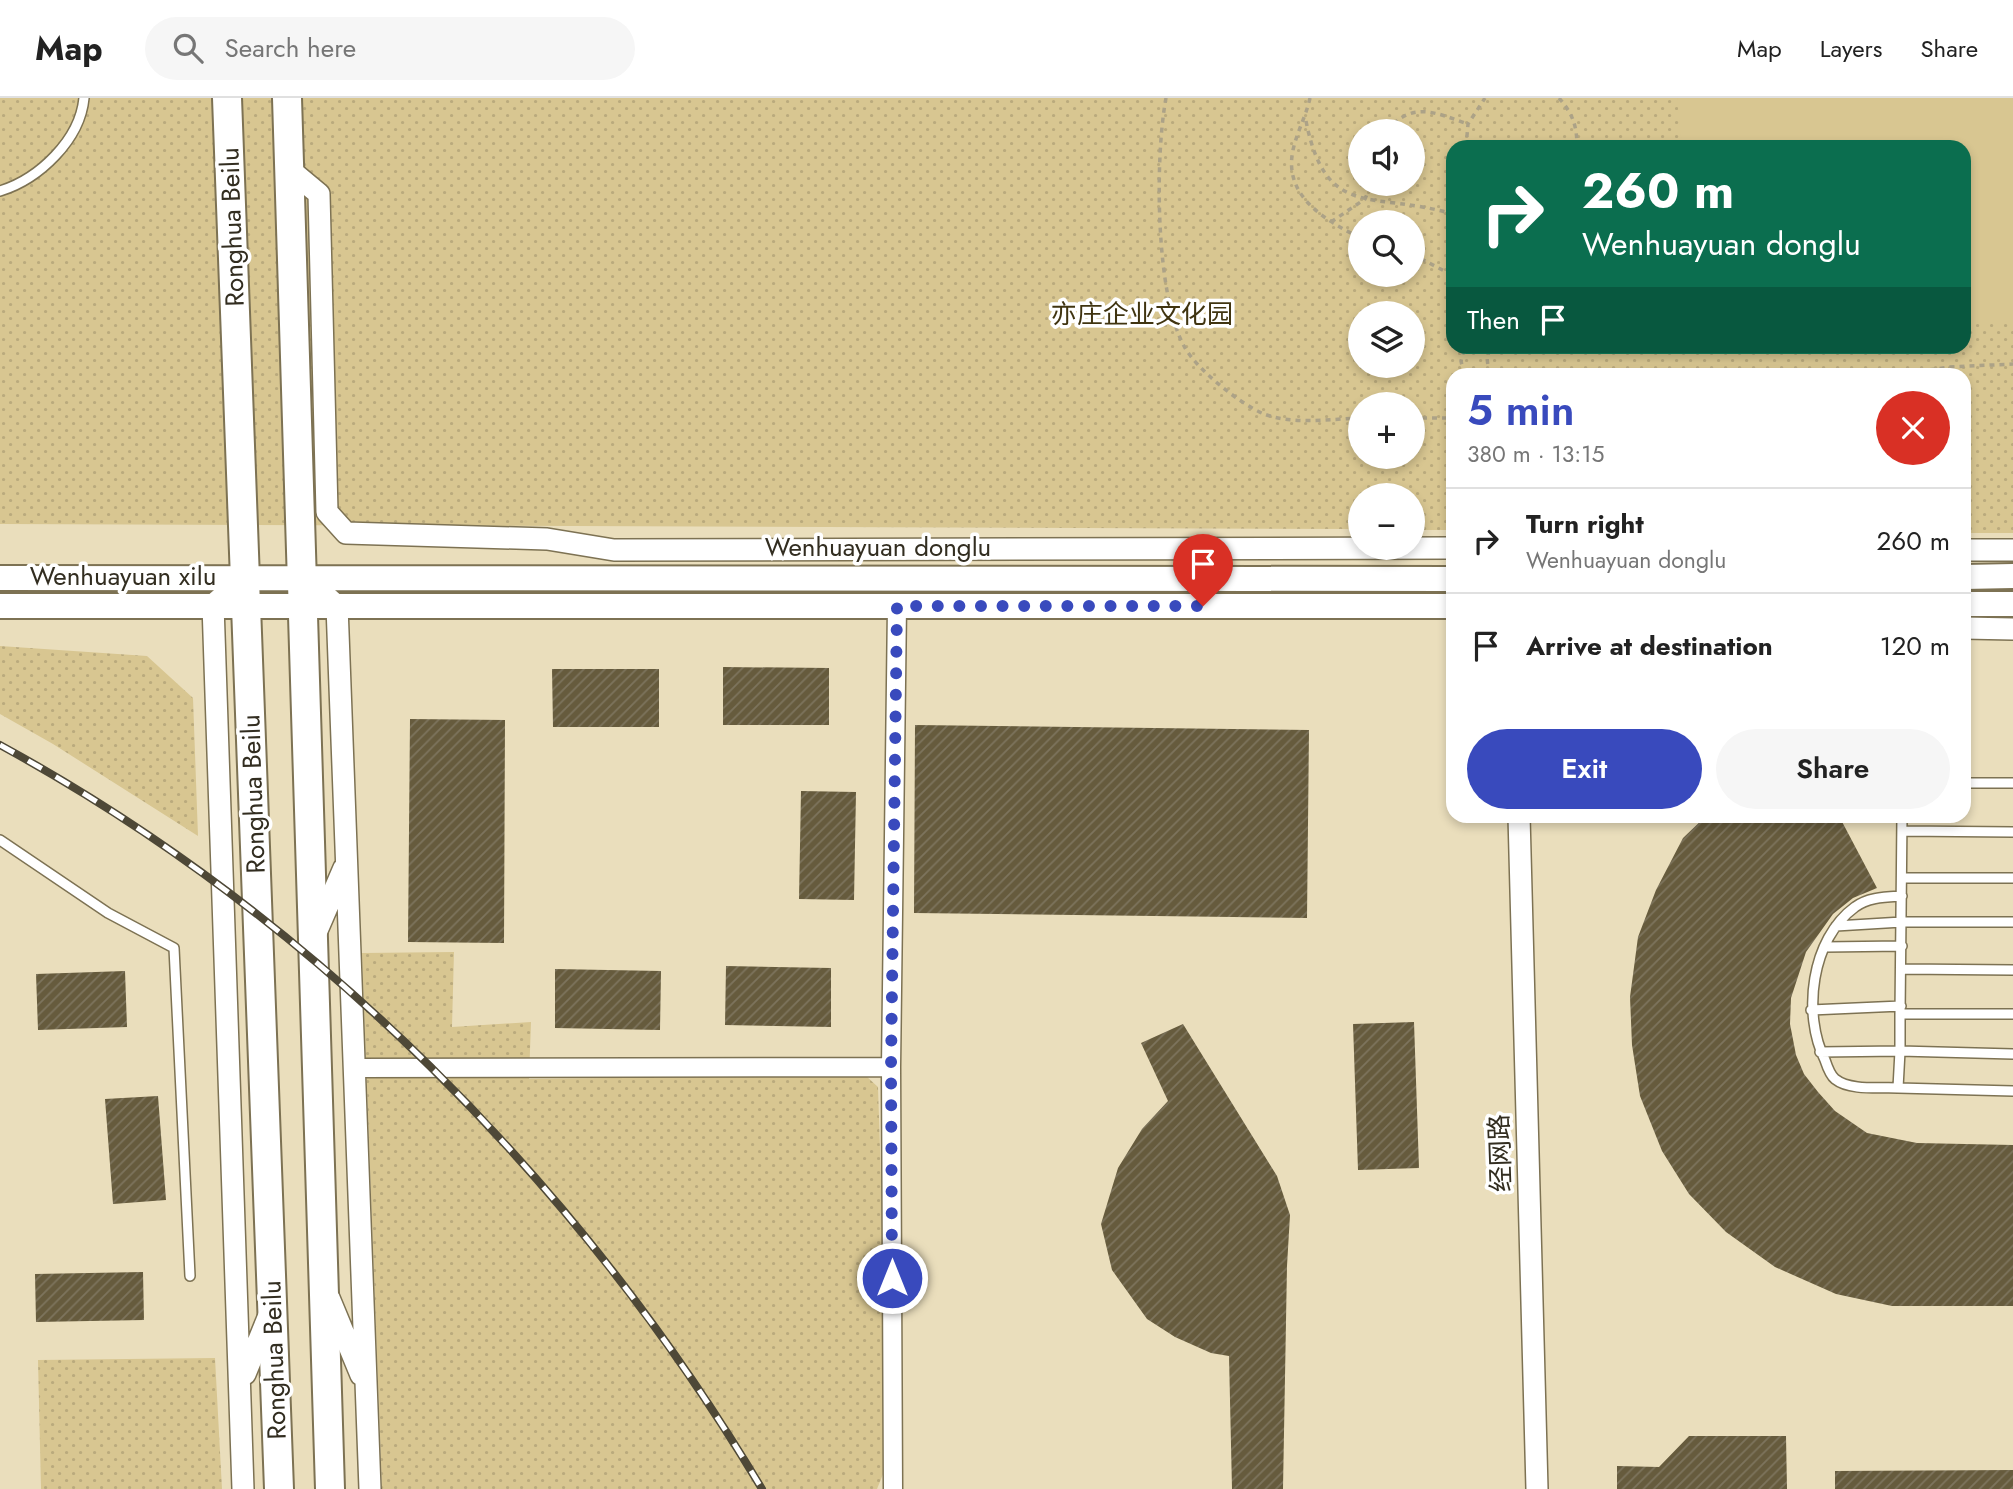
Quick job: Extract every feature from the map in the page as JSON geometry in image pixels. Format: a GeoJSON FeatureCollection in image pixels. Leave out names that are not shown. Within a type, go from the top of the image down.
{"type":"FeatureCollection","features":[{"type":"Feature","properties":{"kind":"main road","name":"Ronghua Beilu"},"geometry":{"type":"LineString","coordinates":[[227,98],[279,1489]]}},
{"type":"Feature","properties":{"kind":"main road","name":"Ronghua Beilu"},"geometry":{"type":"LineString","coordinates":[[287,98],[304,576],[330,1489]]}},
{"type":"Feature","properties":{"kind":"main road","name":"Wenhuayuan xilu"},"geometry":{"type":"LineString","coordinates":[[0,578],[304,576]]}},
{"type":"Feature","properties":{"kind":"main road","name":"Wenhuayuan donglu"},"geometry":{"type":"LineString","coordinates":[[304,576],[1446,579]]}},
{"type":"Feature","properties":{"kind":"main road"},"geometry":{"type":"LineString","coordinates":[[1971,577],[2013,576]]}},
{"type":"Feature","properties":{"kind":"main road"},"geometry":{"type":"LineString","coordinates":[[1971,604],[2013,604]]}},
{"type":"Feature","properties":{"kind":"main road","name":"Wenhuayuan xilu"},"geometry":{"type":"LineString","coordinates":[[0,606],[304,606]]}},
{"type":"Feature","properties":{"kind":"main road"},"geometry":{"type":"LineString","coordinates":[[304,606],[1446,606]]}},
{"type":"Feature","properties":{"kind":"street"},"geometry":{"type":"LineString","coordinates":[[289,170],[319,194],[330,517],[346,533],[547,539],[614,550],[715,577]]}},
{"type":"Feature","properties":{"kind":"street"},"geometry":{"type":"LineString","coordinates":[[614,550],[1446,548]]}},
{"type":"Feature","properties":{"kind":"street"},"geometry":{"type":"LineString","coordinates":[[1971,550],[2013,551]]}},
{"type":"Feature","properties":{"kind":"street"},"geometry":{"type":"LineString","coordinates":[[304,576],[337,606],[370,1489]]}},
{"type":"Feature","properties":{"kind":"street"},"geometry":{"type":"LineString","coordinates":[[243,1489],[242,1382],[213,605],[245,577]]}},
{"type":"Feature","properties":{"kind":"street"},"geometry":{"type":"LineString","coordinates":[[893,1489],[891,1067],[897,606]]}},
{"type":"Feature","properties":{"kind":"street"},"geometry":{"type":"LineString","coordinates":[[1971,628],[2013,629]]}},
{"type":"Feature","properties":{"kind":"street","name":"经网路"},"geometry":{"type":"LineString","coordinates":[[1519,823],[1537,1489]]}},
{"type":"Feature","properties":{"kind":"street"},"geometry":{"type":"LineString","coordinates":[[314,937],[347,861]]}},
{"type":"Feature","properties":{"kind":"street"},"geometry":{"type":"LineString","coordinates":[[354,1068],[891,1067]]}},
{"type":"Feature","properties":{"kind":"street"},"geometry":{"type":"LineString","coordinates":[[325,1289],[366,1386]]}},
{"type":"Feature","properties":{"kind":"street"},"geometry":{"type":"LineString","coordinates":[[242,1382],[272,1307]]}},
{"type":"Feature","properties":{"kind":"lane"},"geometry":{"type":"LineString","coordinates":[[0,191],[18,185],[48,164],[65,142],[83,108],[84,98]]}},
{"type":"Feature","properties":{"kind":"lane"},"geometry":{"type":"LineString","coordinates":[[1971,783],[2013,783]]}},
{"type":"Feature","properties":{"kind":"lane"},"geometry":{"type":"LineString","coordinates":[[1898,1088],[1902,969],[1902,823]]}},
{"type":"Feature","properties":{"kind":"lane"},"geometry":{"type":"LineString","coordinates":[[1902,831],[2013,832]]}},
{"type":"Feature","properties":{"kind":"lane"},"geometry":{"type":"LineString","coordinates":[[0,840],[108,913],[174,948],[190,1276]]}},
{"type":"Feature","properties":{"kind":"lane"},"geometry":{"type":"LineString","coordinates":[[1902,878],[2013,878]]}},
{"type":"Feature","properties":{"kind":"lane"},"geometry":{"type":"LineString","coordinates":[[1902,896],[1878,898],[1857,905],[1836,926],[1825,947],[1811,1010],[1820,1052],[1833,1078],[1847,1085],[2013,1091]]}},
{"type":"Feature","properties":{"kind":"lane"},"geometry":{"type":"LineString","coordinates":[[1836,926],[1902,922],[2013,922]]}},
{"type":"Feature","properties":{"kind":"lane"},"geometry":{"type":"LineString","coordinates":[[1825,947],[1902,946]]}},
{"type":"Feature","properties":{"kind":"lane"},"geometry":{"type":"LineString","coordinates":[[1902,969],[2013,970]]}},
{"type":"Feature","properties":{"kind":"lane"},"geometry":{"type":"LineString","coordinates":[[1811,1010],[2013,1014]]}},
{"type":"Feature","properties":{"kind":"lane"},"geometry":{"type":"LineString","coordinates":[[1820,1052],[2013,1054]]}},
{"type":"Feature","properties":{"kind":"path"},"geometry":{"type":"LineString","coordinates":[[1166,98],[1158,202],[1168,296],[1184,346],[1240,402],[1267,415],[1300,420],[1348,418]]}},
{"type":"Feature","properties":{"kind":"path"},"geometry":{"type":"LineString","coordinates":[[1310,98],[1306,121],[1293,150],[1293,172],[1299,192],[1310,208],[1348,232]]}},
{"type":"Feature","properties":{"kind":"path"},"geometry":{"type":"LineString","coordinates":[[1467,140],[1468,124],[1485,98]]}},
{"type":"Feature","properties":{"kind":"path"},"geometry":{"type":"LineString","coordinates":[[1559,98],[1572,113],[1577,140]]}},
{"type":"Feature","properties":{"kind":"path"},"geometry":{"type":"LineString","coordinates":[[1397,119],[1417,111],[1436,113],[1468,124]]}},
{"type":"Feature","properties":{"kind":"path"},"geometry":{"type":"LineString","coordinates":[[1306,121],[1312,154],[1321,172],[1334,184],[1365,199],[1424,205],[1446,212]]}},
{"type":"Feature","properties":{"kind":"path"},"geometry":{"type":"LineString","coordinates":[[1330,223],[1366,196]]}},
{"type":"Feature","properties":{"kind":"path"},"geometry":{"type":"LineString","coordinates":[[1425,261],[1446,272]]}},
{"type":"Feature","properties":{"kind":"path"},"geometry":{"type":"LineString","coordinates":[[1943,368],[2013,364]]}},
{"type":"Feature","properties":{"kind":"path"},"geometry":{"type":"LineString","coordinates":[[1425,418],[1446,418]]}},
{"type":"Feature","properties":{"kind":"green space","name":"亦庄企业文化园"},"geometry":{"type":"Polygon","coordinates":[[[0,98],[2013,98],[2013,533],[1971,533],[1971,368],[1446,368],[1446,530],[1425,530],[1425,483],[1348,483],[1348,529],[0,524],[0,98]]]}},
{"type":"Feature","properties":{"kind":"green space"},"geometry":{"type":"Polygon","coordinates":[[[1677,98],[2013,98],[2013,320],[1971,320],[1971,140],[1681,140],[1677,98]]]}},
{"type":"Feature","properties":{"kind":"green space"},"geometry":{"type":"Polygon","coordinates":[[[0,646],[147,656],[193,698],[198,836],[53,744],[0,714],[0,646]]]}},
{"type":"Feature","properties":{"kind":"green space"},"geometry":{"type":"Polygon","coordinates":[[[454,952],[452,1027],[531,1022],[529,1079],[865,1075],[878,1087],[890,1457],[877,1489],[382,1489],[362,953],[454,952]]]}},
{"type":"Feature","properties":{"kind":"green space"},"geometry":{"type":"Polygon","coordinates":[[[215,1358],[222,1489],[41,1489],[38,1360],[215,1358]]]}},
{"type":"Feature","properties":{"kind":"building"},"geometry":{"type":"Polygon","coordinates":[[[723,667],[829,668],[829,725],[723,725],[723,667]]]}},
{"type":"Feature","properties":{"kind":"building"},"geometry":{"type":"Polygon","coordinates":[[[552,669],[659,669],[659,727],[553,727],[552,669]]]}},
{"type":"Feature","properties":{"kind":"building"},"geometry":{"type":"Polygon","coordinates":[[[410,719],[505,720],[504,943],[408,942],[410,719]]]}},
{"type":"Feature","properties":{"kind":"building"},"geometry":{"type":"Polygon","coordinates":[[[915,725],[1309,730],[1307,918],[914,913],[915,725]]]}},
{"type":"Feature","properties":{"kind":"building"},"geometry":{"type":"Polygon","coordinates":[[[801,791],[856,792],[854,900],[799,899],[801,791]]]}},
{"type":"Feature","properties":{"kind":"building"},"geometry":{"type":"Polygon","coordinates":[[[1699,823],[1843,823],[1877,888],[1853,898],[1833,914],[1806,952],[1791,998],[1790,1024],[1796,1055],[1804,1074],[1835,1111],[1867,1133],[1917,1143],[2013,1145],[2013,1306],[1892,1306],[1836,1294],[1775,1267],[1726,1232],[1689,1194],[1662,1151],[1640,1096],[1632,1045],[1630,997],[1638,937],[1656,890],[1683,838],[1699,823]]]}},
{"type":"Feature","properties":{"kind":"building"},"geometry":{"type":"Polygon","coordinates":[[[726,966],[831,968],[831,1027],[725,1025],[726,966]]]}},
{"type":"Feature","properties":{"kind":"building"},"geometry":{"type":"Polygon","coordinates":[[[555,969],[661,971],[660,1030],[555,1028],[555,969]]]}},
{"type":"Feature","properties":{"kind":"building"},"geometry":{"type":"Polygon","coordinates":[[[125,971],[127,1027],[38,1030],[36,974],[125,971]]]}},
{"type":"Feature","properties":{"kind":"building"},"geometry":{"type":"Polygon","coordinates":[[[1414,1022],[1419,1168],[1358,1170],[1353,1024],[1414,1022]]]}},
{"type":"Feature","properties":{"kind":"building"},"geometry":{"type":"Polygon","coordinates":[[[1183,1024],[1277,1176],[1290,1215],[1283,1489],[1232,1489],[1229,1356],[1211,1353],[1175,1337],[1147,1319],[1112,1270],[1101,1224],[1118,1168],[1142,1129],[1168,1101],[1141,1043],[1183,1024]]]}},
{"type":"Feature","properties":{"kind":"building"},"geometry":{"type":"Polygon","coordinates":[[[158,1096],[166,1200],[113,1204],[105,1099],[158,1096]]]}},
{"type":"Feature","properties":{"kind":"building"},"geometry":{"type":"Polygon","coordinates":[[[143,1272],[144,1320],[36,1322],[35,1274],[143,1272]]]}},
{"type":"Feature","properties":{"kind":"building"},"geometry":{"type":"Polygon","coordinates":[[[1689,1436],[1786,1436],[1787,1489],[1617,1489],[1617,1466],[1659,1467],[1689,1436]]]}},
{"type":"Feature","properties":{"kind":"building"},"geometry":{"type":"Polygon","coordinates":[[[2013,1470],[2013,1489],[1835,1489],[1835,1471],[2013,1470]]]}},
{"type":"Feature","properties":{"kind":"railway"},"geometry":{"type":"LineString","coordinates":[[0,745],[115,814],[226,890],[331,975],[430,1066],[523,1164],[610,1268],[690,1376],[762,1489]]}},
{"type":"Feature","properties":{"kind":"route"},"geometry":{"type":"LineString","coordinates":[[892,1278],[891,1067],[897,606],[1203,606]]}}]}
